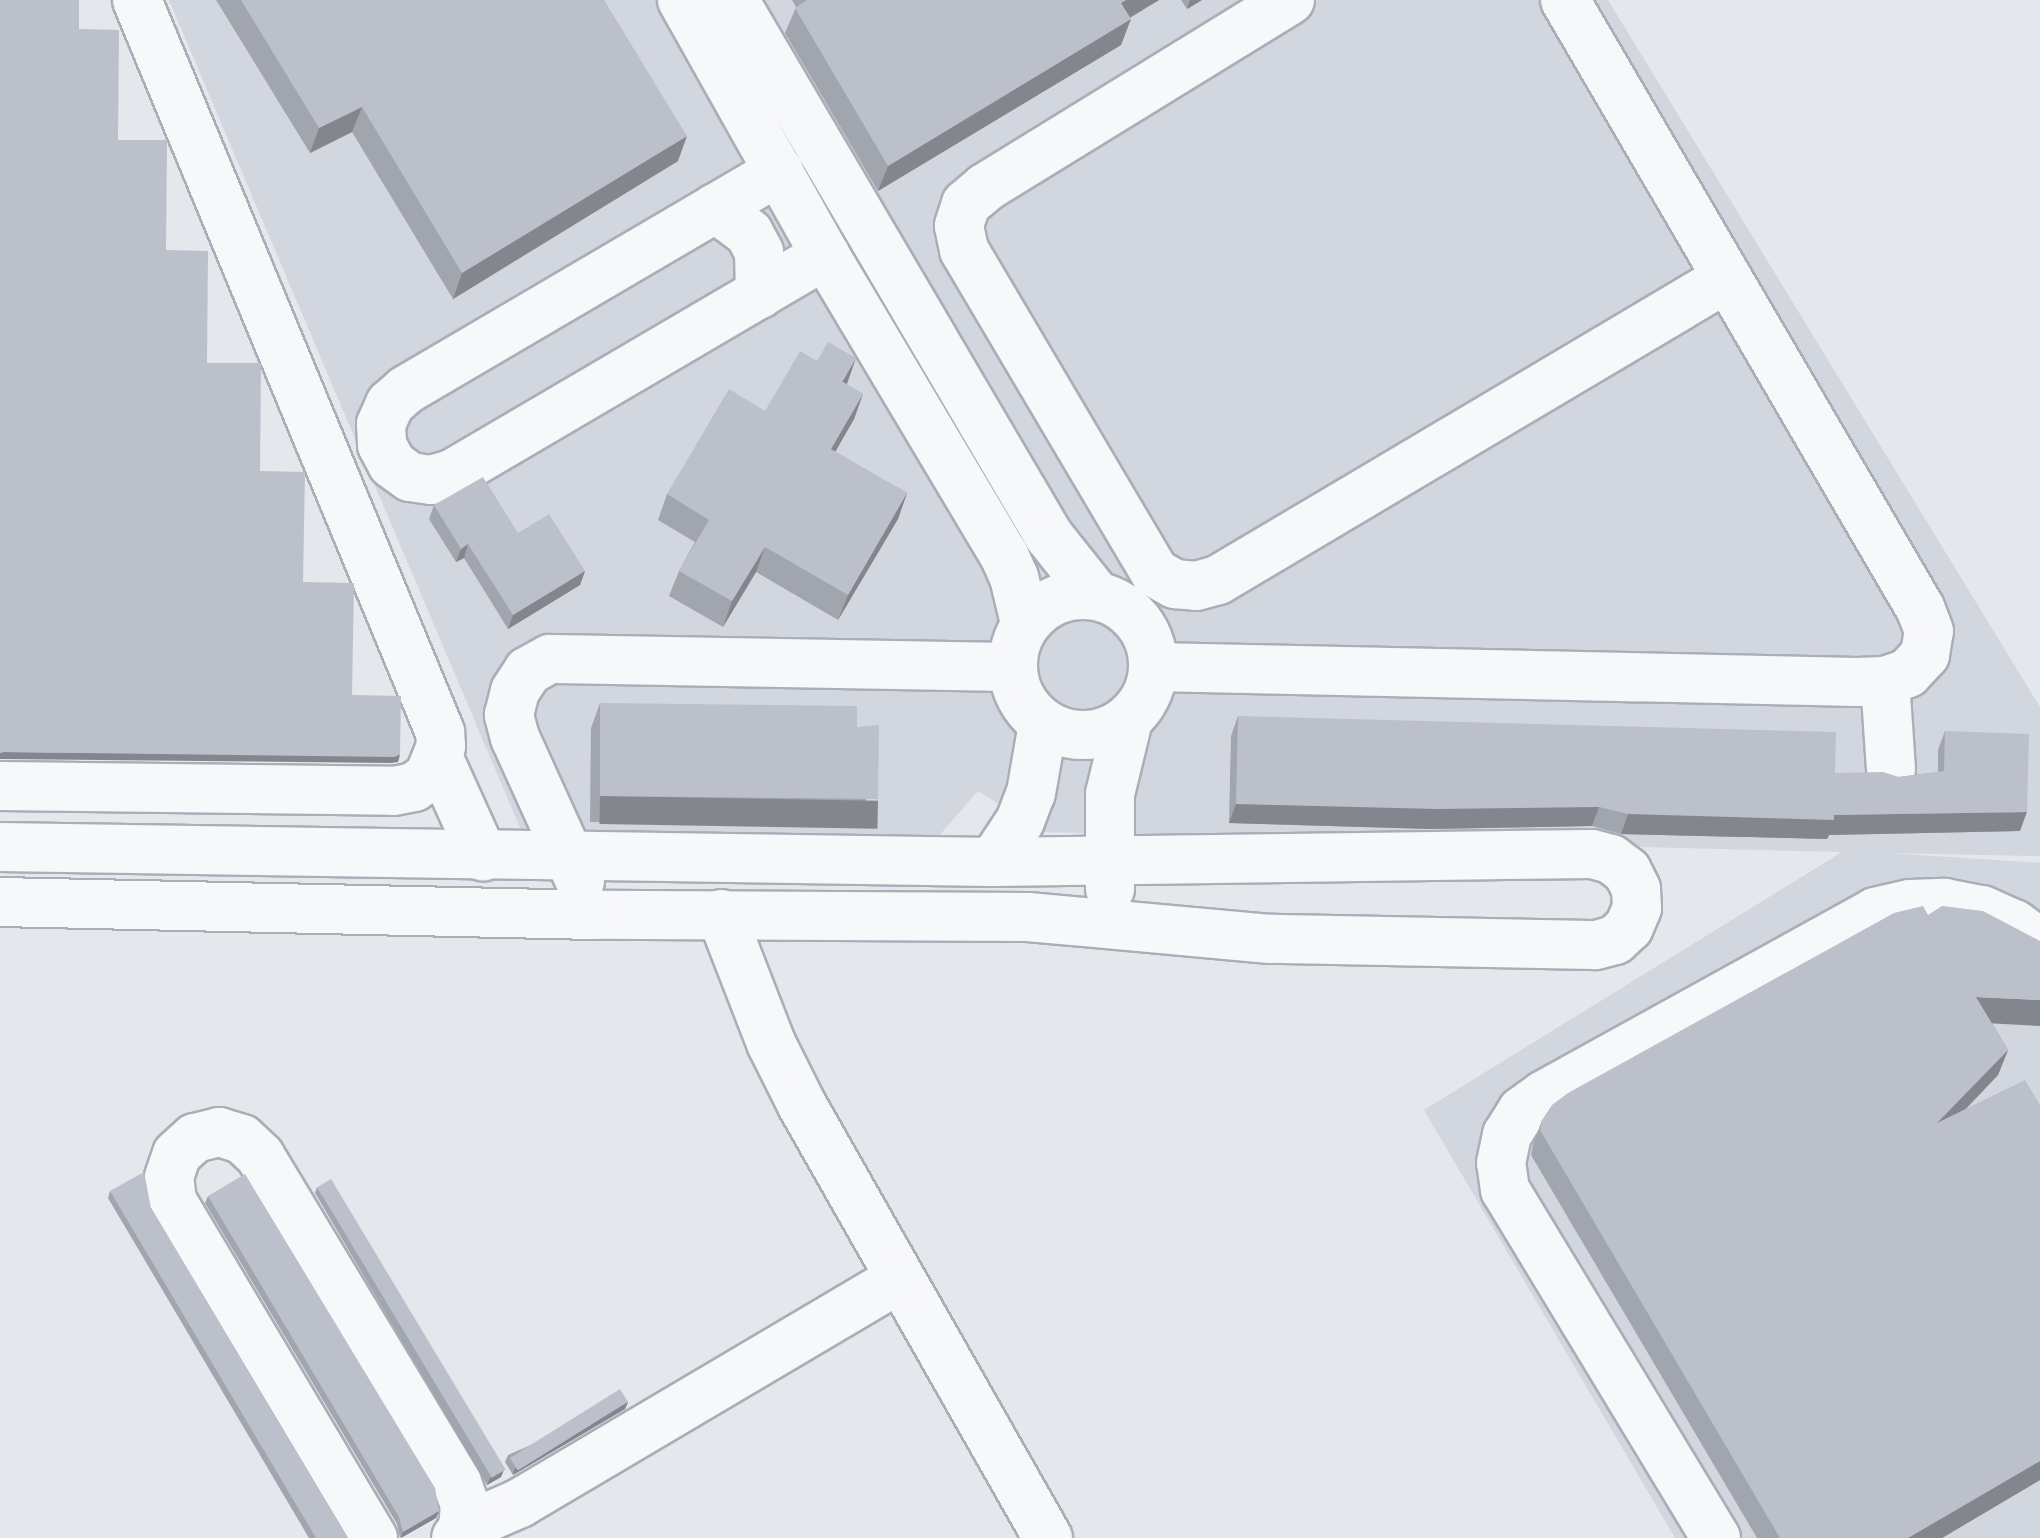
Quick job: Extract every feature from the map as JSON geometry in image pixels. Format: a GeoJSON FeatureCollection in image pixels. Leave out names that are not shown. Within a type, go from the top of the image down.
{"type":"FeatureCollection","features":[{"type":"Feature","properties":{"kind":"lane"},"geometry":{"type":"LineString","coordinates":[[137,0],[440,732],[439,759],[483,856]]}},
{"type":"Feature","properties":{"kind":"lane"},"geometry":{"type":"LineString","coordinates":[[595,915],[515,738],[510,714],[514,691],[528,671],[550,659],[1018,645],[1056,599],[1096,595],[1120,604],[1138,620],[1150,642],[1154,667],[1147,696],[1128,720],[1108,732],[1086,736],[1043,724],[1021,698],[1018,645],[1014,577],[1004,555],[825,255],[682,0]]}},
{"type":"Feature","properties":{"kind":"lane"},"geometry":{"type":"LineString","coordinates":[[734,0],[1063,557],[1096,595]]}},
{"type":"Feature","properties":{"kind":"lane"},"geometry":{"type":"LineString","coordinates":[[1290,0],[984,188],[966,204],[959,226],[964,250],[1141,556],[1155,573],[1174,584],[1196,586],[1218,580],[1727,278]]}},
{"type":"Feature","properties":{"kind":"lane"},"geometry":{"type":"LineString","coordinates":[[1154,667],[1885,681],[1908,673],[1925,655],[1929,630],[1565,0]]}},
{"type":"Feature","properties":{"kind":"lane"},"geometry":{"type":"LineString","coordinates":[[779,171],[406,390],[390,404],[381,424],[382,445],[392,464],[410,476],[431,480],[452,474],[825,255]]}},
{"type":"Feature","properties":{"kind":"lane"},"geometry":{"type":"LineString","coordinates":[[715,208],[749,233],[759,252],[760,294]]}},
{"type":"Feature","properties":{"kind":"lane"},"geometry":{"type":"LineString","coordinates":[[996,446],[1056,409]]}},
{"type":"Feature","properties":{"kind":"lane"},"geometry":{"type":"LineString","coordinates":[[1885,681],[1891,769]]}},
{"type":"Feature","properties":{"kind":"lane"},"geometry":{"type":"LineString","coordinates":[[1111,924],[1110,794],[1128,720]]}},
{"type":"Feature","properties":{"kind":"lane"},"geometry":{"type":"LineString","coordinates":[[993,862],[1028,802],[1043,724]]}},
{"type":"Feature","properties":{"kind":"lane"},"geometry":{"type":"LineString","coordinates":[[0,786],[394,791],[414,787],[429,776],[439,759]]}},
{"type":"Feature","properties":{"kind":"lane"},"geometry":{"type":"LineString","coordinates":[[0,847],[993,862],[1592,854],[1612,859],[1627,871],[1636,889],[1636,908],[1629,927],[1615,940],[1596,946],[1270,939],[1012,916],[595,915],[0,902]]}},
{"type":"Feature","properties":{"kind":"lane"},"geometry":{"type":"LineString","coordinates":[[1716,1538],[1505,1190],[1501,1163],[1507,1135],[1522,1112],[1544,1095],[1875,912],[1910,904],[1946,903],[1982,910],[2040,942]]}},
{"type":"Feature","properties":{"kind":"lane"},"geometry":{"type":"LineString","coordinates":[[721,914],[771,1043],[899,1279],[1014,1517],[1048,1538]]}},
{"type":"Feature","properties":{"kind":"lane"},"geometry":{"type":"LineString","coordinates":[[373,1538],[172,1201],[168,1177],[177,1154],[195,1138],[218,1132],[242,1139],[260,1156],[457,1483],[465,1505],[460,1533]]}},
{"type":"Feature","properties":{"kind":"lane"},"geometry":{"type":"LineString","coordinates":[[460,1533],[520,1503],[899,1279]]}},
{"type":"Feature","properties":{"kind":"shaded area"},"geometry":{"type":"Polygon","coordinates":[[[169,0],[1608,0],[2040,707],[2040,856],[1888,853],[2040,863],[2040,1538],[1675,1538],[1424,1110],[1842,852],[1043,832],[978,791],[938,837],[521,830],[169,0]]]}},
{"type":"Feature","properties":{"kind":"building"},"geometry":{"type":"Polygon","coordinates":[[[0,0],[79,0],[79,29],[119,30],[118,140],[167,140],[166,250],[208,251],[207,363],[261,363],[260,471],[305,472],[303,582],[354,583],[352,695],[401,696],[400,755],[0,753],[0,0]]]}},
{"type":"Feature","properties":{"kind":"building"},"geometry":{"type":"Polygon","coordinates":[[[241,0],[604,0],[687,136],[462,273],[362,107],[319,128],[241,0]]]}},
{"type":"Feature","properties":{"kind":"building"},"geometry":{"type":"Polygon","coordinates":[[[807,0],[1126,0],[1121,3],[1131,19],[888,166],[795,8],[807,0]]]}},
{"type":"Feature","properties":{"kind":"building"},"geometry":{"type":"Polygon","coordinates":[[[828,342],[856,358],[842,382],[863,394],[831,449],[907,493],[848,595],[765,547],[732,601],[679,571],[709,520],[667,494],[729,389],[765,411],[800,351],[817,361],[828,342]]]}},
{"type":"Feature","properties":{"kind":"building"},"geometry":{"type":"Polygon","coordinates":[[[483,477],[518,533],[549,514],[585,571],[513,615],[468,544],[461,549],[434,505],[483,477]]]}},
{"type":"Feature","properties":{"kind":"building"},"geometry":{"type":"Polygon","coordinates":[[[600,703],[857,706],[857,727],[879,725],[878,799],[600,796],[600,703]]]}},
{"type":"Feature","properties":{"kind":"building"},"geometry":{"type":"Polygon","coordinates":[[[1238,716],[1836,732],[1835,773],[1883,772],[1899,777],[1944,771],[1945,731],[2029,734],[2027,812],[1834,815],[1834,820],[1628,814],[1599,807],[1437,809],[1236,804],[1238,716]]]}},
{"type":"Feature","properties":{"kind":"building"},"geometry":{"type":"Polygon","coordinates":[[[1923,906],[1928,915],[1942,906],[1983,911],[2040,941],[2040,1000],[1976,997],[2008,1050],[1937,1123],[2025,1080],[2040,1105],[2040,1461],[1908,1538],[1780,1538],[1540,1130],[1542,1120],[1552,1105],[1568,1093],[1894,913],[1923,906]]]}},
{"type":"Feature","properties":{"kind":"building"},"geometry":{"type":"Polygon","coordinates":[[[144,1172],[151,1208],[348,1538],[316,1538],[110,1191],[144,1172]]]}},
{"type":"Feature","properties":{"kind":"building"},"geometry":{"type":"Polygon","coordinates":[[[245,1174],[435,1488],[439,1511],[403,1532],[399,1517],[208,1196],[245,1174]]]}},
{"type":"Feature","properties":{"kind":"building"},"geometry":{"type":"Polygon","coordinates":[[[331,1179],[506,1470],[492,1478],[317,1187],[331,1179]]]}},
{"type":"Feature","properties":{"kind":"building"},"geometry":{"type":"Polygon","coordinates":[[[620,1389],[628,1402],[518,1471],[510,1458],[620,1389]]]}}]}
